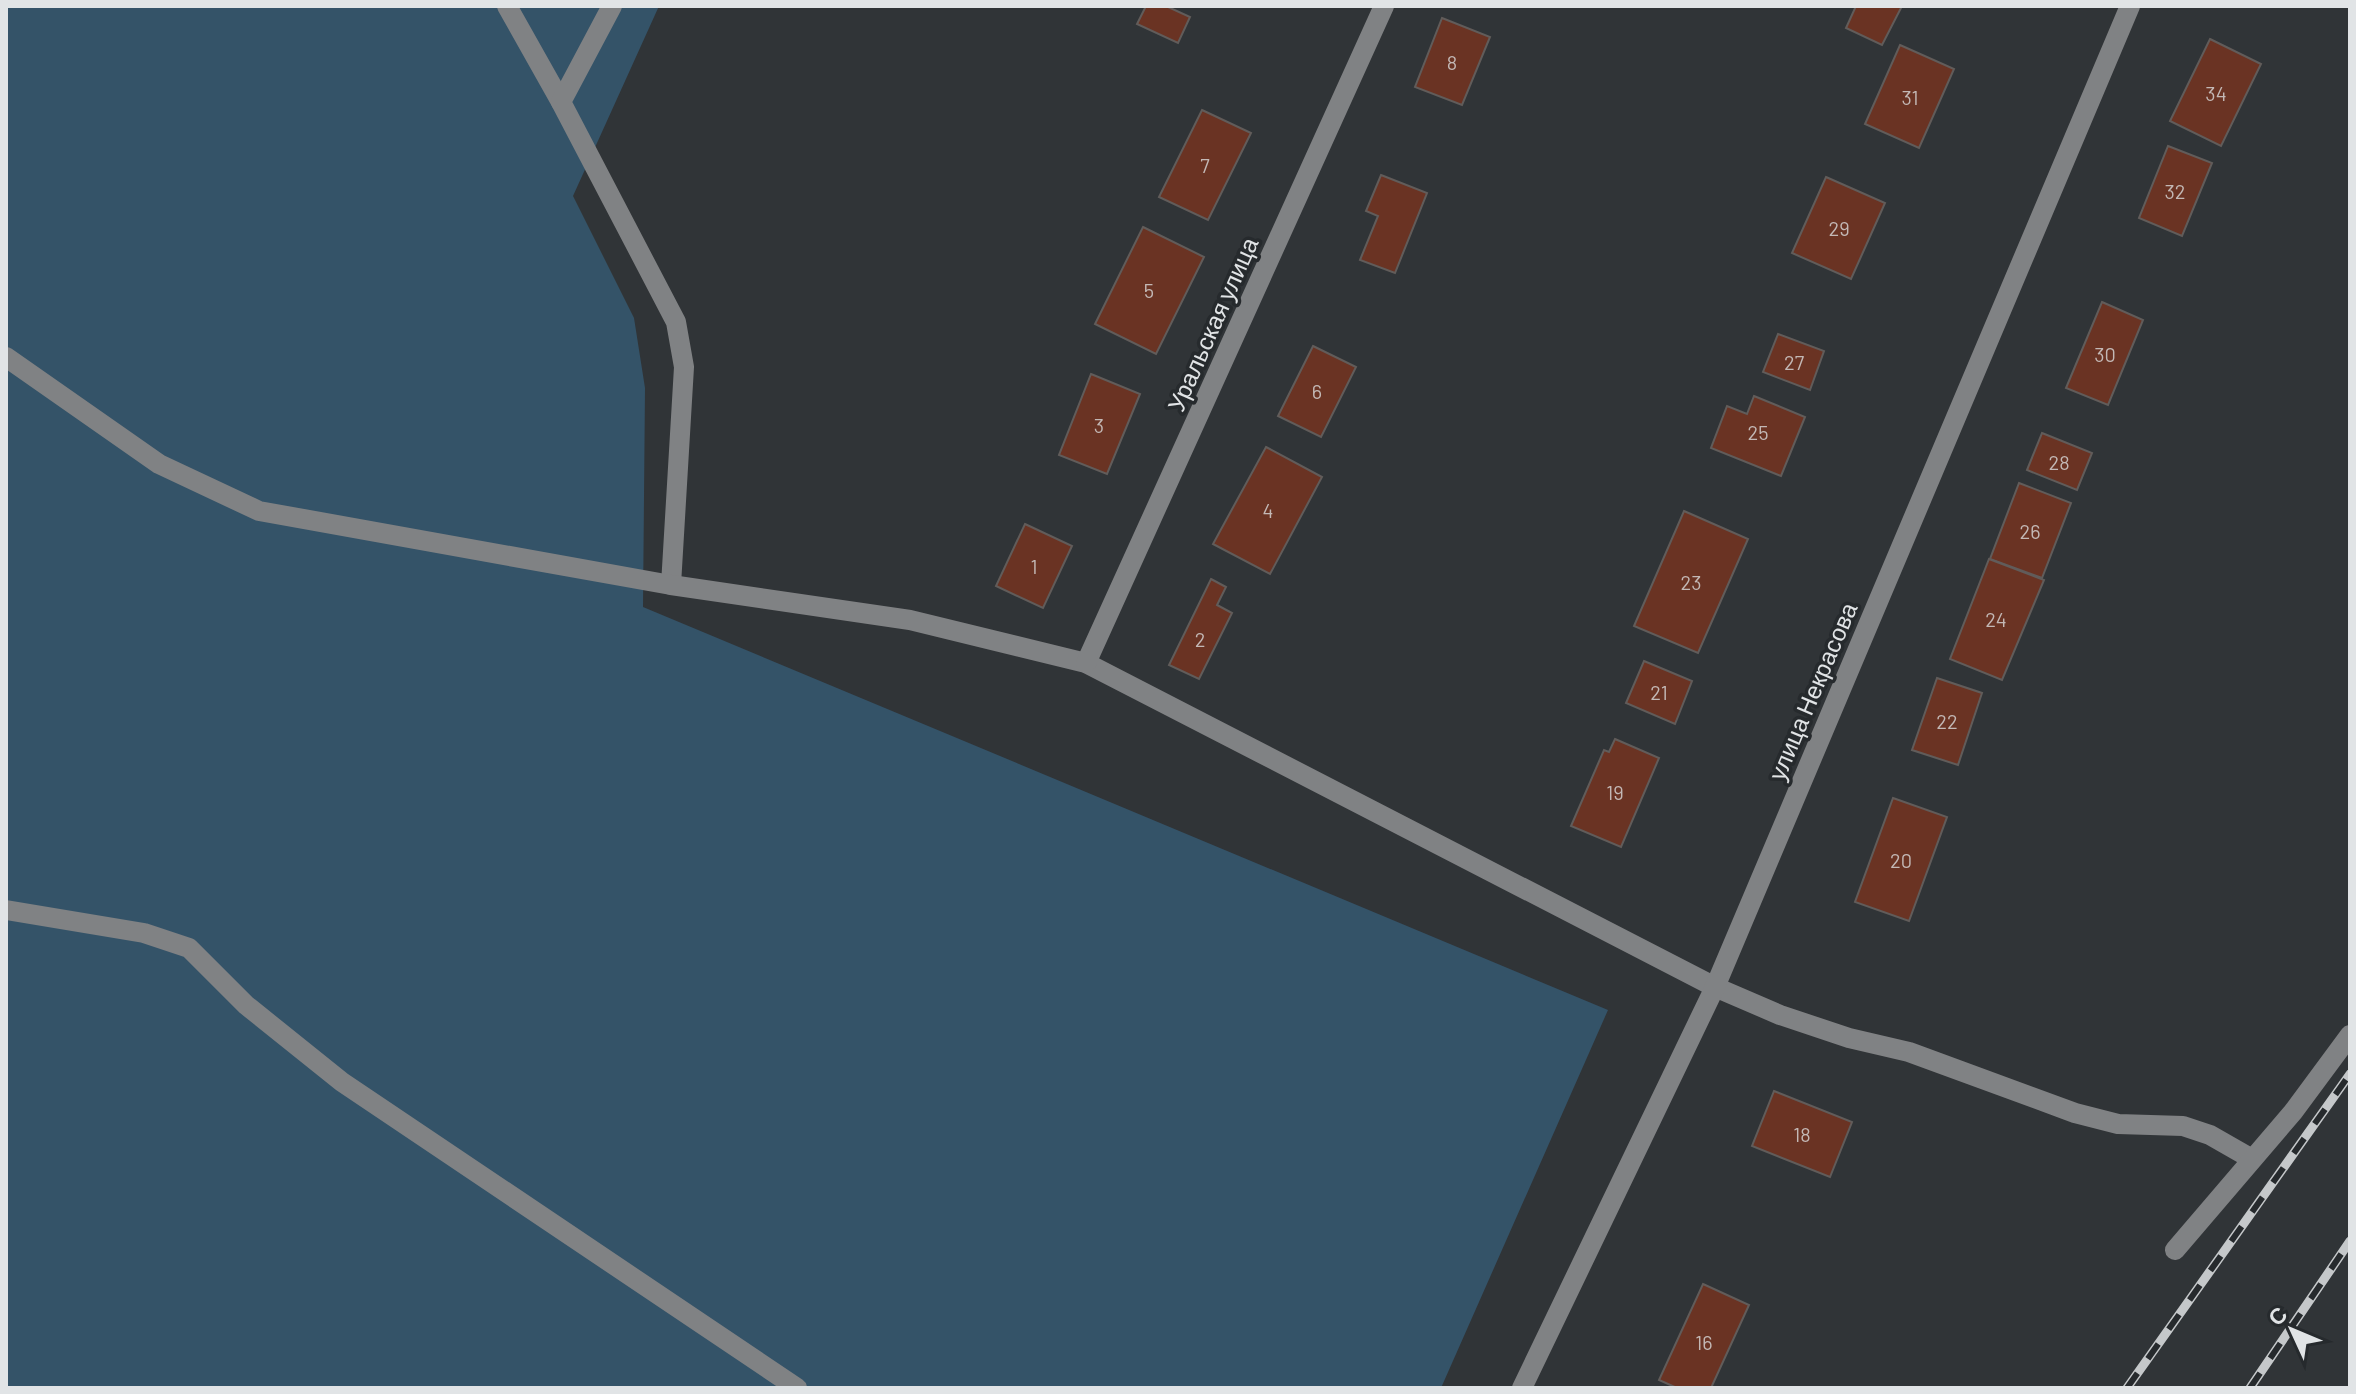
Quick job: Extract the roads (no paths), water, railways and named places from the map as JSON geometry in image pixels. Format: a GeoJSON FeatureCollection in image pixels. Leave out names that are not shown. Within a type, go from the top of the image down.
{"type":"FeatureCollection","features":[{"type":"Feature","properties":{"kind":"street"},"geometry":{"type":"LineString","coordinates":[[507,6],[676,322],[684,367],[671,585]]}},
{"type":"Feature","properties":{"kind":"street"},"geometry":{"type":"LineString","coordinates":[[561,102],[612,6]]}},
{"type":"Feature","properties":{"kind":"street","name":"Уральская улица"},"geometry":{"type":"LineString","coordinates":[[1086,663],[1384,6]]}},
{"type":"Feature","properties":{"kind":"street","name":"улица Некрасова"},"geometry":{"type":"LineString","coordinates":[[1522,1388],[1715,987],[2130,6]]}},
{"type":"Feature","properties":{"kind":"street"},"geometry":{"type":"LineString","coordinates":[[6,357],[159,464],[259,511],[671,585],[910,620],[1086,663],[1715,987],[1780,1015],[1849,1038],[1909,1052],[2075,1113],[2118,1124],[2183,1126],[2210,1135],[2252,1159]]}},
{"type":"Feature","properties":{"kind":"street"},"geometry":{"type":"LineString","coordinates":[[6,910],[144,933],[189,948],[246,1005],[342,1082],[797,1388]]}},
{"type":"Feature","properties":{"kind":"street"},"geometry":{"type":"LineString","coordinates":[[2175,1250],[2319,1079],[2350,1035]]}},
{"type":"Feature","properties":{"kind":"railway"},"geometry":{"type":"LineString","coordinates":[[2127,1388],[2350,1074]]}},
{"type":"Feature","properties":{"kind":"railway"},"geometry":{"type":"LineString","coordinates":[[2250,1388],[2350,1241]]}}]}
